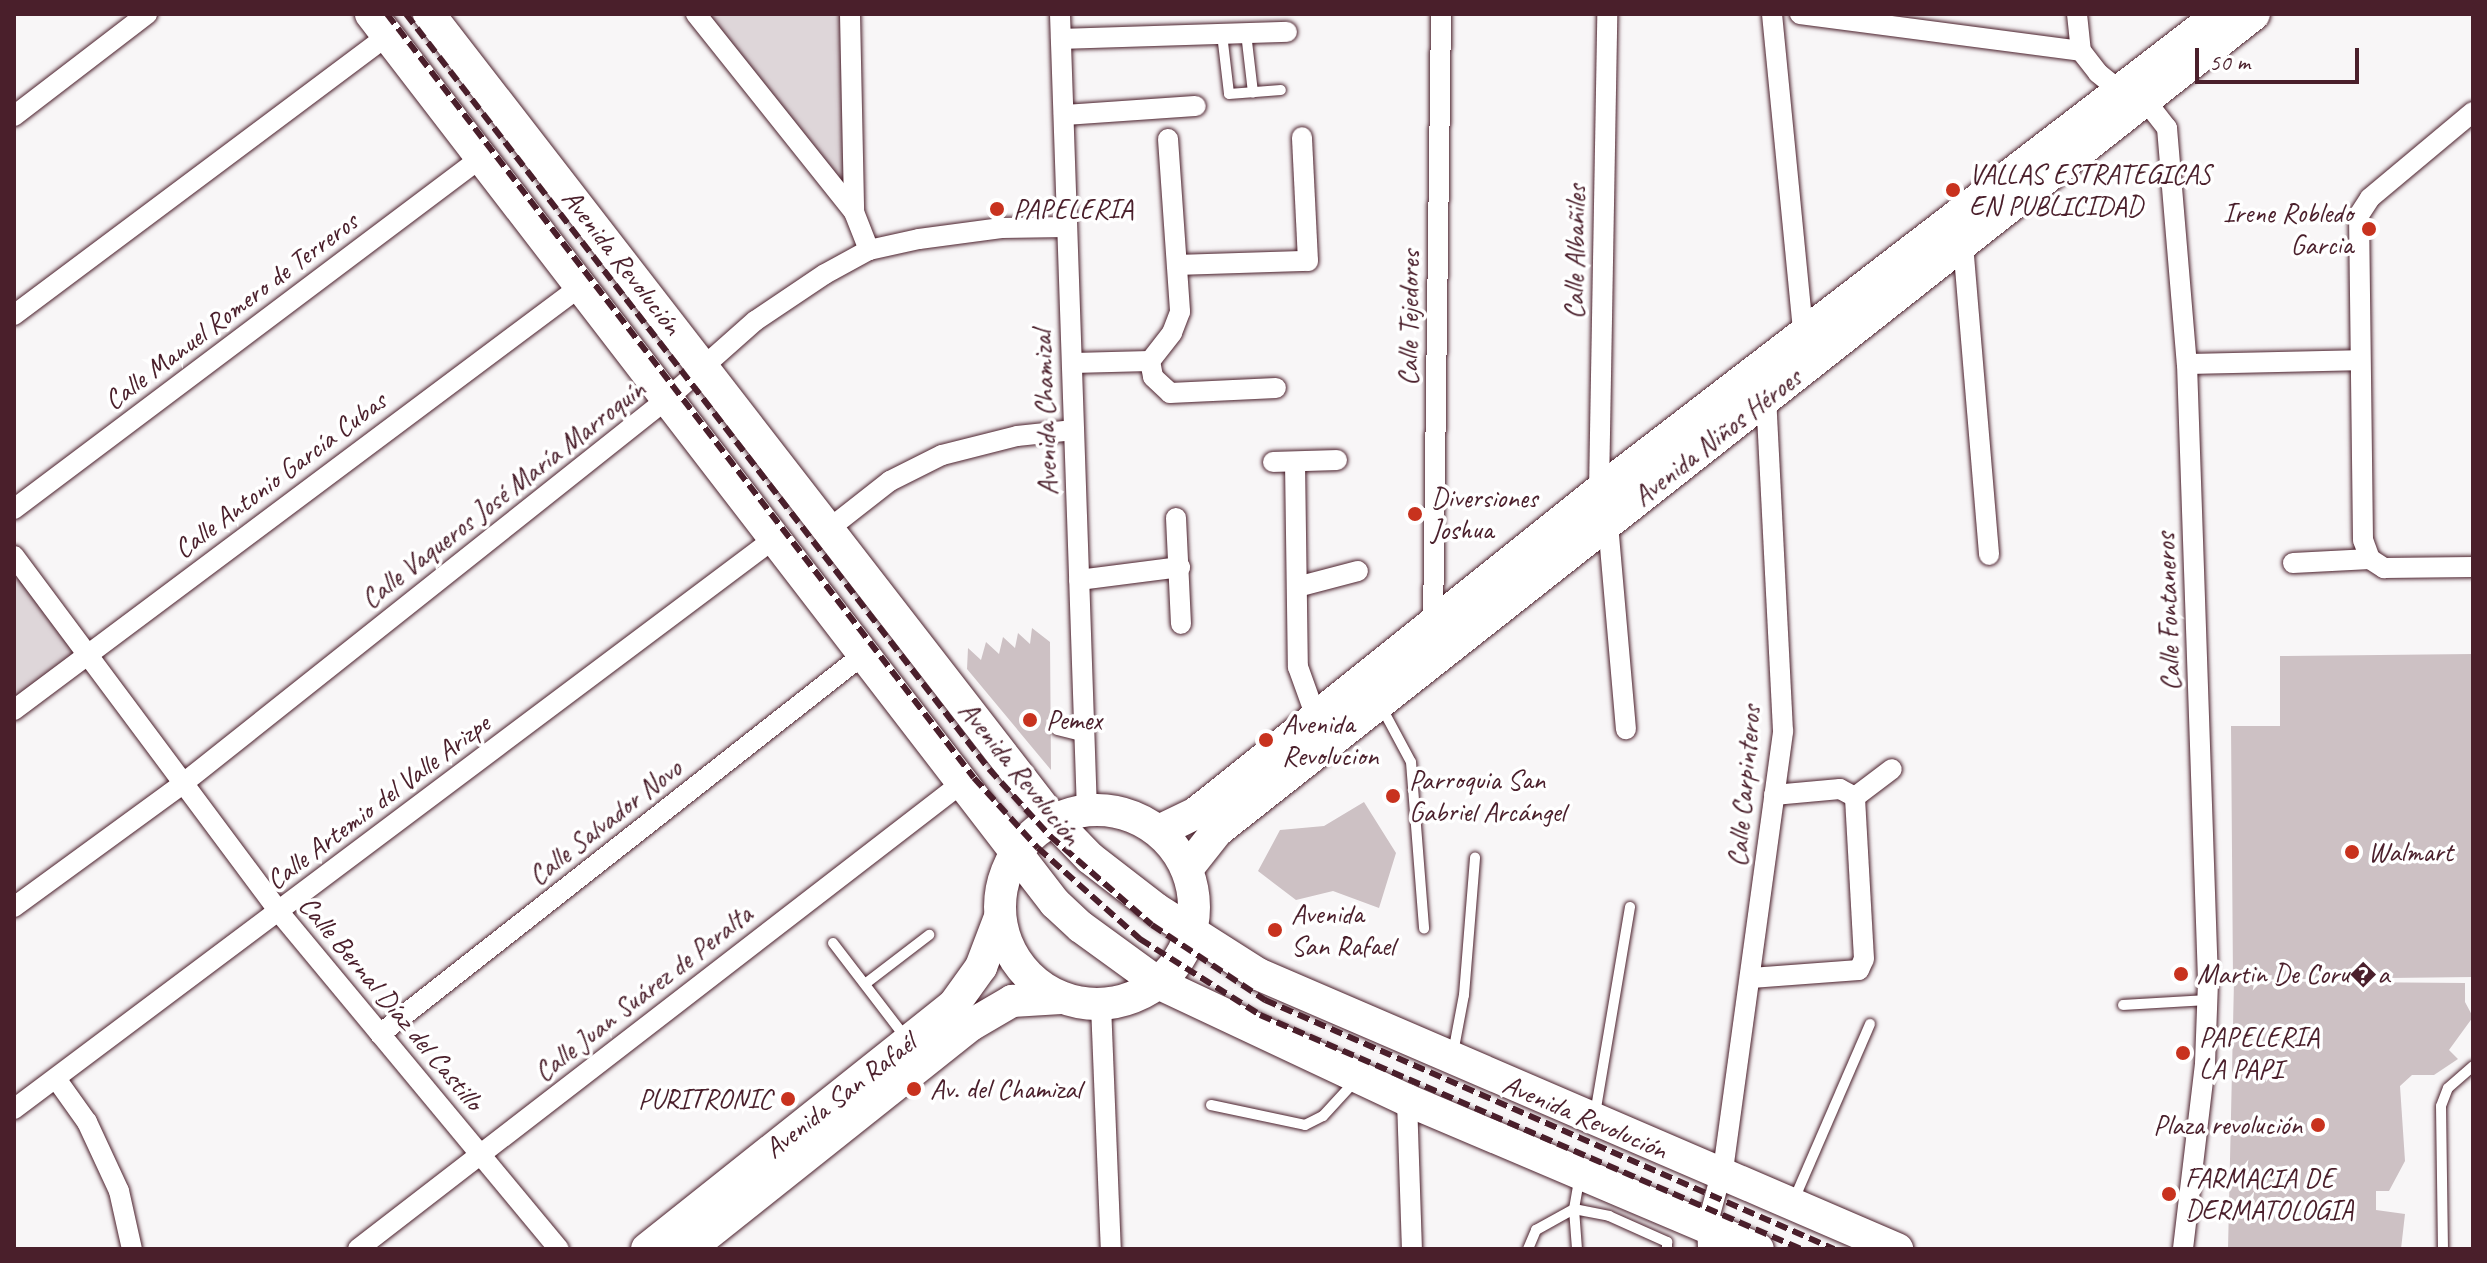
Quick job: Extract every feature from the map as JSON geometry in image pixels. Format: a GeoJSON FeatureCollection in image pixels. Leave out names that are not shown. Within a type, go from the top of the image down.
{"type":"FeatureCollection","features":[{"type":"Feature","properties":{"kind":"main road","name":"Avenida Revolución"},"geometry":{"type":"LineString","coordinates":[[429,14],[995,735],[1053,820],[1114,878],[1258,974],[1593,1121],[1897,1249]]}},
{"type":"Feature","properties":{"kind":"main road","name":"Avenida Niños Héroes"},"geometry":{"type":"LineString","coordinates":[[1187,869],[1217,831],[1963,244],[2220,14]]}},
{"type":"Feature","properties":{"kind":"main road","name":"Avenida Niños Héroes"},"geometry":{"type":"LineString","coordinates":[[1159,831],[1196,813],[1599,491],[1803,334],[2132,95],[2254,14]]}},
{"type":"Feature","properties":{"kind":"main road","name":"Avenida Revolución"},"geometry":{"type":"LineString","coordinates":[[379,25],[1055,903],[1158,983],[1407,1100],[1581,1172],[1707,1238],[1758,1249]]}},
{"type":"Feature","properties":{"kind":"main road"},"geometry":{"type":"LineString","coordinates":[[1087,810],[1128,814],[1159,831],[1187,869],[1195,910],[1185,951],[1158,983],[1132,998],[1101,1005],[1061,998],[1026,975],[1012,955],[1000,917],[1004,877],[1017,851],[1053,820],[1087,810]]}},
{"type":"Feature","properties":{"kind":"main road","name":"Avenida San Rafaél"},"geometry":{"type":"LineString","coordinates":[[647,1249],[909,1041],[969,988],[1000,917]]}},
{"type":"Feature","properties":{"kind":"main road","name":"Avenida San Rafaél"},"geometry":{"type":"LineString","coordinates":[[689,1249],[971,1025],[1012,1001],[1061,998]]}},
{"type":"Feature","properties":{"kind":"street"},"geometry":{"type":"LineString","coordinates":[[14,116],[147,14]]}},
{"type":"Feature","properties":{"kind":"street"},"geometry":{"type":"LineString","coordinates":[[696,14],[854,212],[869,250]]}},
{"type":"Feature","properties":{"kind":"street"},"geometry":{"type":"LineString","coordinates":[[850,14],[854,212]]}},
{"type":"Feature","properties":{"kind":"street","name":"Avenida Chamizal"},"geometry":{"type":"LineString","coordinates":[[1060,14],[1087,810]]}},
{"type":"Feature","properties":{"kind":"street","name":"Calle Tejedores"},"geometry":{"type":"LineString","coordinates":[[1433,624],[1441,14]]}},
{"type":"Feature","properties":{"kind":"street","name":"Calle Albañiles"},"geometry":{"type":"LineString","coordinates":[[1599,491],[1607,14]]}},
{"type":"Feature","properties":{"kind":"street"},"geometry":{"type":"LineString","coordinates":[[1772,14],[1807,366]]}},
{"type":"Feature","properties":{"kind":"street"},"geometry":{"type":"LineString","coordinates":[[1800,14],[2081,51],[2077,14]]}},
{"type":"Feature","properties":{"kind":"street"},"geometry":{"type":"LineString","coordinates":[[14,315],[379,25]]}},
{"type":"Feature","properties":{"kind":"street"},"geometry":{"type":"LineString","coordinates":[[1061,39],[1287,32]]}},
{"type":"Feature","properties":{"kind":"street","name":"Calle Fontaneros"},"geometry":{"type":"LineString","coordinates":[[2081,51],[2167,128],[2187,364],[2207,1000],[2205,1064],[2183,1249]]}},
{"type":"Feature","properties":{"kind":"street"},"geometry":{"type":"LineString","coordinates":[[1064,115],[1196,106]]}},
{"type":"Feature","properties":{"kind":"street"},"geometry":{"type":"LineString","coordinates":[[2370,559],[2363,540],[2358,360],[2359,215],[2370,198],[2473,112]]}},
{"type":"Feature","properties":{"kind":"street"},"geometry":{"type":"LineString","coordinates":[[1178,265],[1308,261],[1302,137]]}},
{"type":"Feature","properties":{"kind":"street"},"geometry":{"type":"LineString","coordinates":[[1150,361],[1178,322],[1178,265],[1168,139]]}},
{"type":"Feature","properties":{"kind":"street","name":"Calle Manuel Romero de Terreros"},"geometry":{"type":"LineString","coordinates":[[14,509],[482,157]]}},
{"type":"Feature","properties":{"kind":"street","name":"Calle Vaqueros José María Marroquín"},"geometry":{"type":"LineString","coordinates":[[14,907],[181,785],[667,399],[755,321],[869,250],[1001,228],[1067,227]]}},
{"type":"Feature","properties":{"kind":"street"},"geometry":{"type":"LineString","coordinates":[[1963,244],[1989,555]]}},
{"type":"Feature","properties":{"kind":"street","name":"Calle Antonio García Cubas"},"geometry":{"type":"LineString","coordinates":[[14,710],[581,286]]}},
{"type":"Feature","properties":{"kind":"street"},"geometry":{"type":"LineString","coordinates":[[2187,364],[2358,360]]}},
{"type":"Feature","properties":{"kind":"street"},"geometry":{"type":"LineString","coordinates":[[1073,363],[1150,361]]}},
{"type":"Feature","properties":{"kind":"street"},"geometry":{"type":"LineString","coordinates":[[1150,361],[1157,385],[1170,393],[1276,388]]}},
{"type":"Feature","properties":{"kind":"street","name":"Calle Carpinteros"},"geometry":{"type":"LineString","coordinates":[[1707,1238],[1722,1176],[1783,731],[1766,398]]}},
{"type":"Feature","properties":{"kind":"street"},"geometry":{"type":"LineString","coordinates":[[830,528],[890,481],[942,455],[1017,436],[1074,430]]}},
{"type":"Feature","properties":{"kind":"street"},"geometry":{"type":"LineString","coordinates":[[1273,462],[1337,460]]}},
{"type":"Feature","properties":{"kind":"street"},"geometry":{"type":"LineString","coordinates":[[1295,462],[1298,667],[1316,717]]}},
{"type":"Feature","properties":{"kind":"street"},"geometry":{"type":"LineString","coordinates":[[1176,518],[1181,624]]}},
{"type":"Feature","properties":{"kind":"street"},"geometry":{"type":"LineString","coordinates":[[1608,524],[1626,729]]}},
{"type":"Feature","properties":{"kind":"street","name":"Calle Artemio del Valle Arizpe"},"geometry":{"type":"LineString","coordinates":[[14,1109],[57,1080],[775,538]]}},
{"type":"Feature","properties":{"kind":"street","name":"Calle Bernal Díaz del Castillo"},"geometry":{"type":"LineString","coordinates":[[14,556],[181,785],[279,912],[559,1249]]}},
{"type":"Feature","properties":{"kind":"street"},"geometry":{"type":"LineString","coordinates":[[2293,563],[2370,559],[2384,568],[2473,567]]}},
{"type":"Feature","properties":{"kind":"street"},"geometry":{"type":"LineString","coordinates":[[1079,580],[1180,567]]}},
{"type":"Feature","properties":{"kind":"street"},"geometry":{"type":"LineString","coordinates":[[1297,587],[1358,571]]}},
{"type":"Feature","properties":{"kind":"street","name":"Calle Salvador Novo"},"geometry":{"type":"LineString","coordinates":[[380,1034],[864,654]]}},
{"type":"Feature","properties":{"kind":"street"},"geometry":{"type":"LineString","coordinates":[[1855,797],[1892,769]]}},
{"type":"Feature","properties":{"kind":"street","name":"Calle Juan Suárez de Peralta"},"geometry":{"type":"LineString","coordinates":[[358,1249],[963,782]]}},
{"type":"Feature","properties":{"kind":"street"},"geometry":{"type":"LineString","coordinates":[[1774,795],[1840,789],[1855,797]]}},
{"type":"Feature","properties":{"kind":"street"},"geometry":{"type":"LineString","coordinates":[[1751,978],[1859,970],[1864,959],[1855,797]]}},
{"type":"Feature","properties":{"kind":"street"},"geometry":{"type":"LineString","coordinates":[[1101,1005],[1111,1249]]}},
{"type":"Feature","properties":{"kind":"street"},"geometry":{"type":"LineString","coordinates":[[57,1080],[87,1122],[119,1191],[132,1249]]}},
{"type":"Feature","properties":{"kind":"street"},"geometry":{"type":"LineString","coordinates":[[1407,1100],[1412,1249]]}},
{"type":"Feature","properties":{"kind":"lane"},"geometry":{"type":"LineString","coordinates":[[1246,33],[1253,93]]}},
{"type":"Feature","properties":{"kind":"lane"},"geometry":{"type":"LineString","coordinates":[[1222,34],[1229,94],[1281,90]]}},
{"type":"Feature","properties":{"kind":"lane"},"geometry":{"type":"LineString","coordinates":[[1379,703],[1411,762],[1424,928]]}},
{"type":"Feature","properties":{"kind":"lane"},"geometry":{"type":"LineString","coordinates":[[1057,730],[1085,737]]}},
{"type":"Feature","properties":{"kind":"lane"},"geometry":{"type":"LineString","coordinates":[[1452,1059],[1464,995],[1475,857]]}},
{"type":"Feature","properties":{"kind":"lane"},"geometry":{"type":"LineString","coordinates":[[1593,1121],[1610,1049],[1630,907]]}},
{"type":"Feature","properties":{"kind":"lane"},"geometry":{"type":"LineString","coordinates":[[865,984],[929,935]]}},
{"type":"Feature","properties":{"kind":"lane"},"geometry":{"type":"LineString","coordinates":[[833,943],[909,1041]]}},
{"type":"Feature","properties":{"kind":"lane"},"geometry":{"type":"LineString","coordinates":[[2123,1005],[2207,1000]]}},
{"type":"Feature","properties":{"kind":"lane"},"geometry":{"type":"LineString","coordinates":[[1793,1203],[1870,1024]]}},
{"type":"Feature","properties":{"kind":"lane"},"geometry":{"type":"LineString","coordinates":[[2443,1249],[2441,1106],[2448,1088],[2473,1066]]}},
{"type":"Feature","properties":{"kind":"lane"},"geometry":{"type":"LineString","coordinates":[[1211,1105],[1305,1125],[1323,1116],[1358,1078]]}},
{"type":"Feature","properties":{"kind":"lane"},"geometry":{"type":"LineString","coordinates":[[1577,1249],[1574,1209],[1581,1172]]}},
{"type":"Feature","properties":{"kind":"lane"},"geometry":{"type":"LineString","coordinates":[[1528,1249],[1536,1230],[1574,1209],[1609,1216],[1667,1242],[1667,1249]]}},
{"type":"Feature","properties":{"kind":"shaded area"},"geometry":{"type":"Polygon","coordinates":[[[701,14],[847,14],[854,212],[701,14]]]}},
{"type":"Feature","properties":{"kind":"shaded area"},"geometry":{"type":"Polygon","coordinates":[[[14,565],[76,653],[14,701],[14,565]]]}},
{"type":"Feature","properties":{"kind":"building","name":"Pemex"},"geometry":{"type":"Polygon","coordinates":[[[1032,628],[1050,642],[1051,770],[967,669],[968,648],[981,660],[986,642],[999,654],[1003,637],[1015,648],[1018,633],[1030,644],[1032,628]]]}},
{"type":"Feature","properties":{"kind":"building","name":"Walmart"},"geometry":{"type":"Polygon","coordinates":[[[2473,654],[2473,977],[2233,980],[2231,726],[2280,726],[2280,656],[2473,654]]]}},
{"type":"Feature","properties":{"kind":"building"},"geometry":{"type":"Polygon","coordinates":[[[1364,802],[1396,853],[1379,908],[1333,891],[1296,900],[1258,871],[1280,830],[1324,826],[1364,802]]]}},
{"type":"Feature","properties":{"kind":"building","name":"Plaza revolución"},"geometry":{"type":"Polygon","coordinates":[[[2234,981],[2465,983],[2465,1002],[2473,1017],[2449,1050],[2458,1059],[2434,1075],[2412,1075],[2400,1086],[2405,1161],[2389,1191],[2376,1191],[2376,1210],[2405,1214],[2401,1249],[2228,1249],[2234,981]]]}},
{"type":"Feature","properties":{"kind":"railway"},"geometry":{"type":"LineString","coordinates":[[387,14],[974,778],[1038,848],[1140,939],[1260,1015],[1801,1249]]}},
{"type":"Feature","properties":{"kind":"railway"},"geometry":{"type":"LineString","coordinates":[[406,14],[989,769],[1050,836],[1152,925],[1265,1000],[1834,1249]]}},
{"type":"Feature","properties":{"kind":"place","name":"VALLAS ESTRATEGICAS EN PUBLICIDAD"},"geometry":{"type":"Point","coordinates":[1953,190]}},
{"type":"Feature","properties":{"kind":"place","name":"PAPELERIA"},"geometry":{"type":"Point","coordinates":[997,209]}},
{"type":"Feature","properties":{"kind":"place","name":"Irene Robledo Garcia"},"geometry":{"type":"Point","coordinates":[2369,229]}},
{"type":"Feature","properties":{"kind":"place","name":"Diversiones Joshua"},"geometry":{"type":"Point","coordinates":[1415,514]}},
{"type":"Feature","properties":{"kind":"place","name":"Pemex"},"geometry":{"type":"Point","coordinates":[1030,720]}},
{"type":"Feature","properties":{"kind":"place","name":"Avenida Revolucion"},"geometry":{"type":"Point","coordinates":[1266,740]}},
{"type":"Feature","properties":{"kind":"place","name":"Parroquia San Gabriel Arcángel"},"geometry":{"type":"Point","coordinates":[1393,796]}},
{"type":"Feature","properties":{"kind":"place","name":"Walmart"},"geometry":{"type":"Point","coordinates":[2352,852]}},
{"type":"Feature","properties":{"kind":"place","name":"Avenida San Rafael"},"geometry":{"type":"Point","coordinates":[1275,930]}},
{"type":"Feature","properties":{"kind":"place","name":"Martin De Coru�a"},"geometry":{"type":"Point","coordinates":[2181,974]}},
{"type":"Feature","properties":{"kind":"place","name":"PAPELERIA LA PAPI"},"geometry":{"type":"Point","coordinates":[2183,1053]}},
{"type":"Feature","properties":{"kind":"place","name":"Av. del Chamizal"},"geometry":{"type":"Point","coordinates":[914,1089]}},
{"type":"Feature","properties":{"kind":"place","name":"PURITRONIC"},"geometry":{"type":"Point","coordinates":[788,1099]}},
{"type":"Feature","properties":{"kind":"place","name":"Plaza revolución"},"geometry":{"type":"Point","coordinates":[2318,1125]}},
{"type":"Feature","properties":{"kind":"place","name":"FARMACIA DE DERMATOLOGIA"},"geometry":{"type":"Point","coordinates":[2169,1194]}}]}
